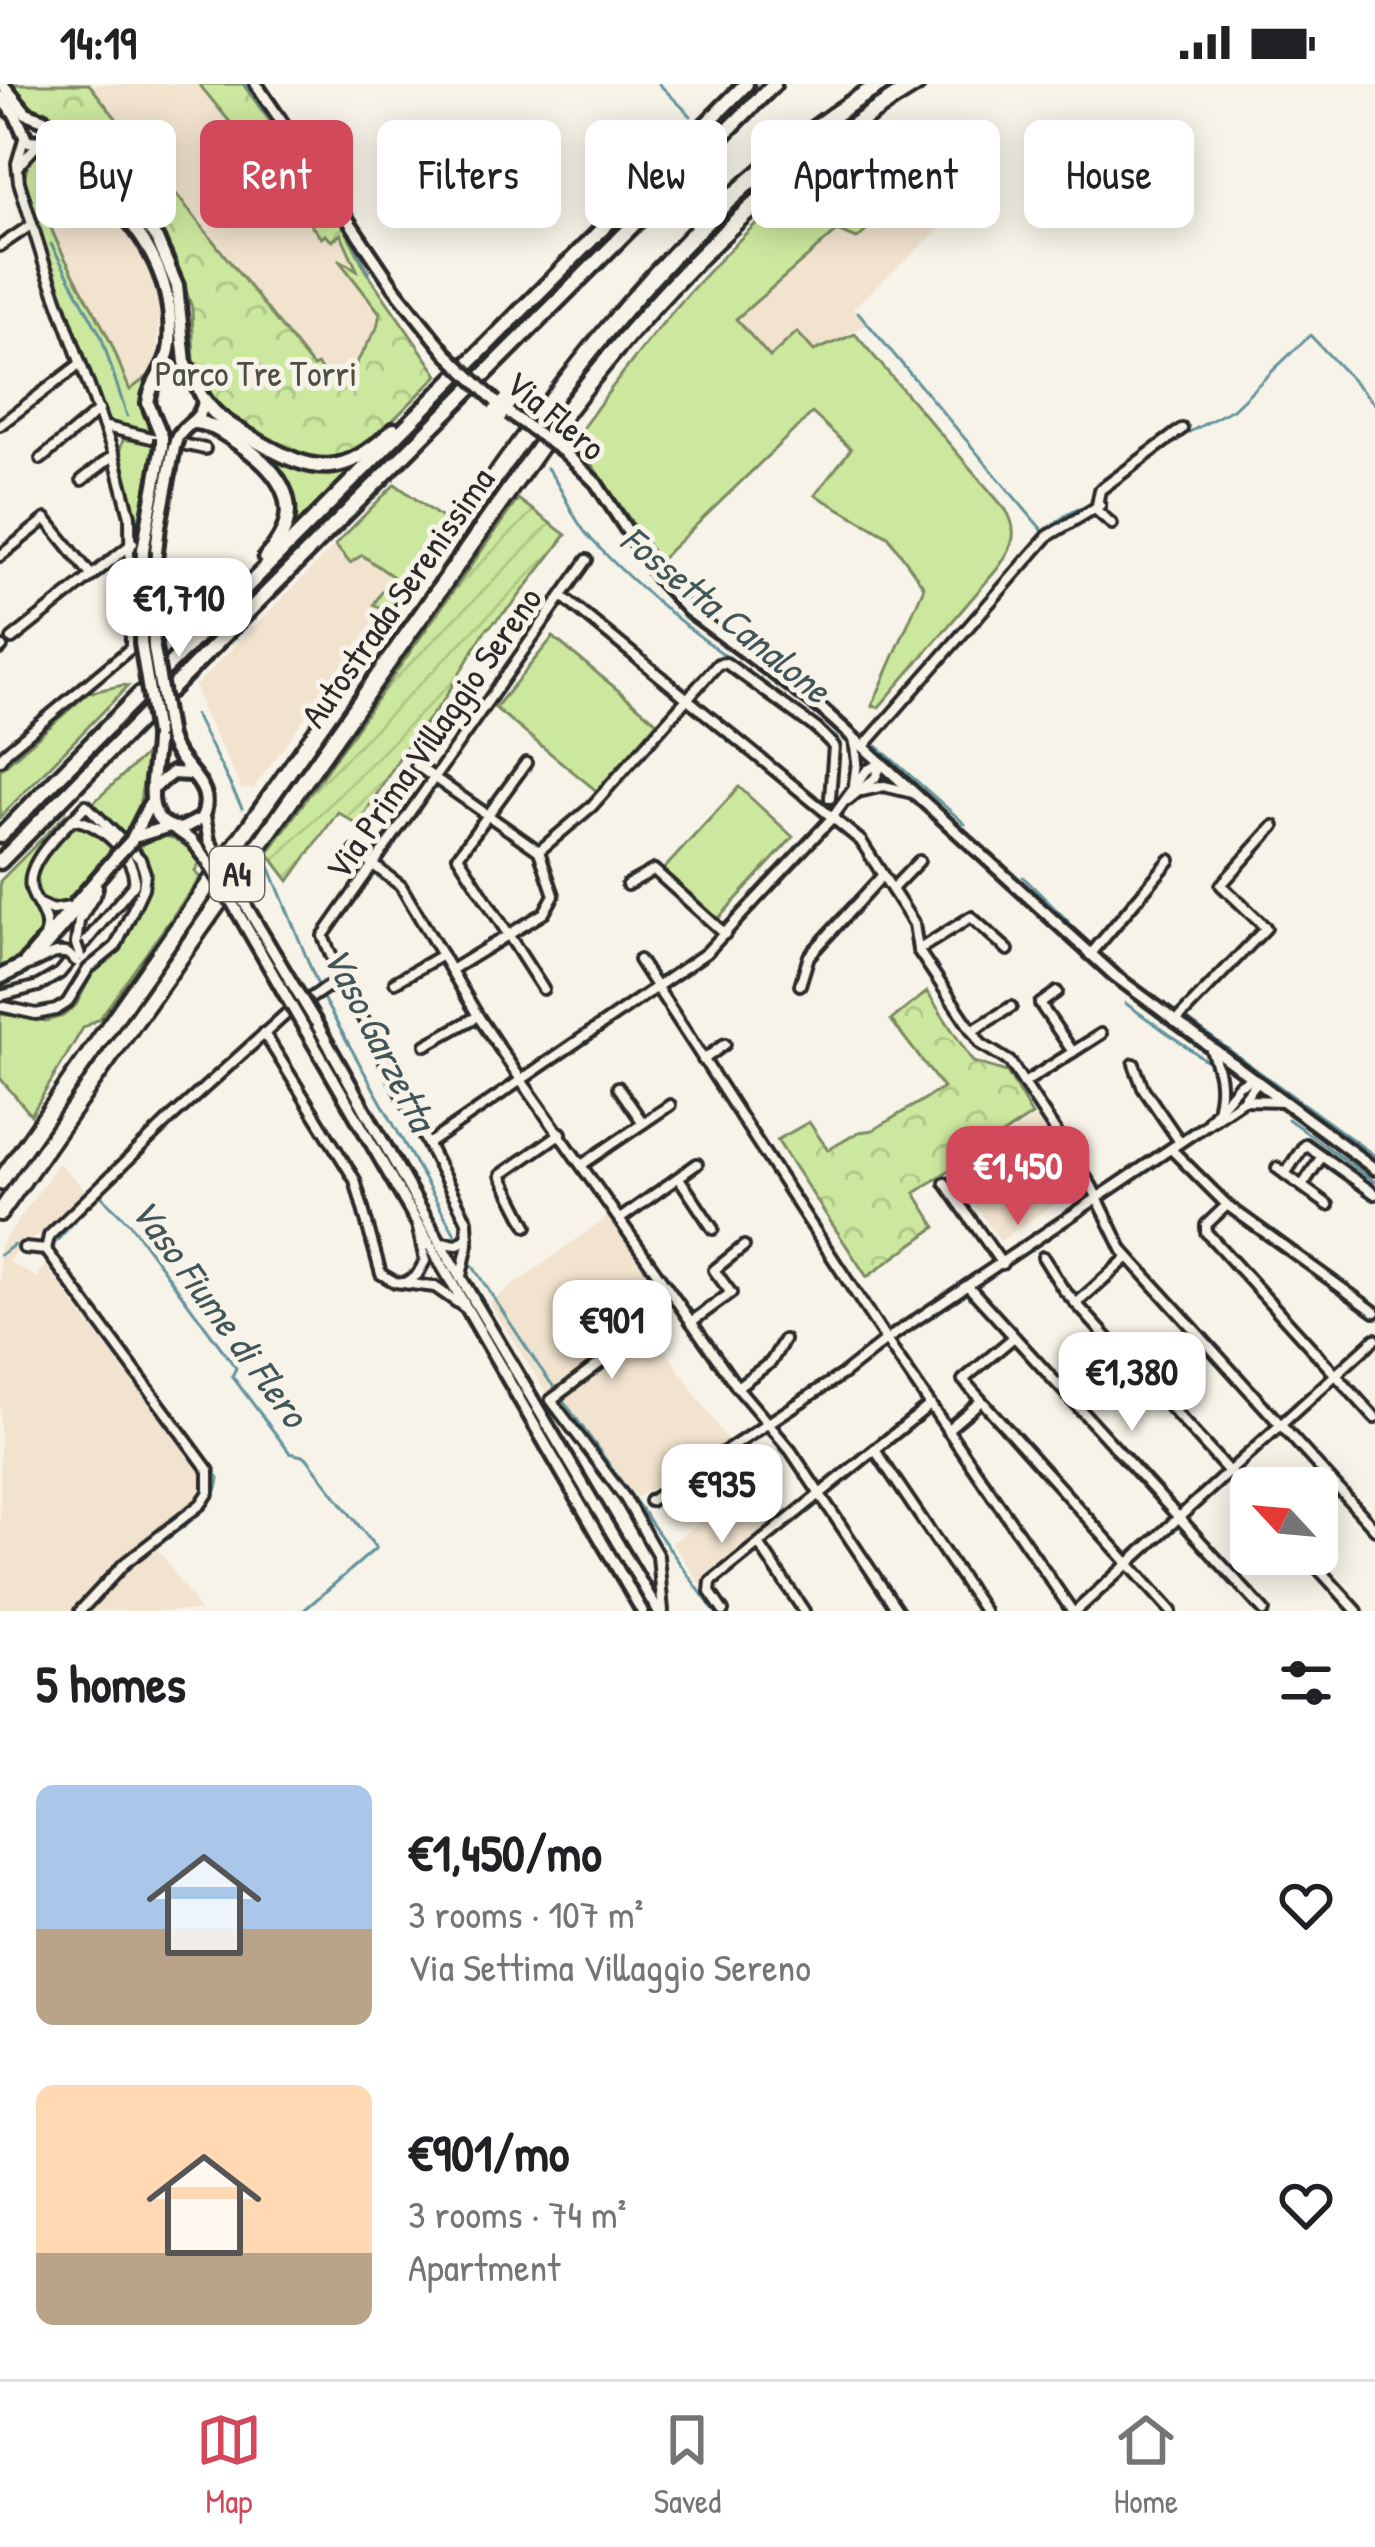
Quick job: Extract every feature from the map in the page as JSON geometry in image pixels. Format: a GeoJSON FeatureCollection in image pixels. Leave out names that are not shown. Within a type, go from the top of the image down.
{"type":"FeatureCollection","features":[{"type":"Feature","properties":{"kind":"highway"},"geometry":{"type":"LineString","coordinates":[[165,668],[746,84]]}},
{"type":"Feature","properties":{"kind":"highway"},"geometry":{"type":"LineString","coordinates":[[170,690],[774,84]]}},
{"type":"Feature","properties":{"kind":"highway","name":"Autostrada Serenissima"},"geometry":{"type":"LineString","coordinates":[[0,1182],[590,348],[710,218],[780,157],[881,84]]}},
{"type":"Feature","properties":{"kind":"highway","name":"Autostrada Serenissima"},"geometry":{"type":"LineString","coordinates":[[0,1213],[549,434],[619,343],[724,230],[795,169],[916,84]]}},
{"type":"Feature","properties":{"kind":"highway"},"geometry":{"type":"LineString","coordinates":[[204,400],[217,418],[283,456],[304,466],[330,468],[357,460],[416,408],[438,398]]}},
{"type":"Feature","properties":{"kind":"highway"},"geometry":{"type":"LineString","coordinates":[[174,438],[225,434],[275,472],[286,501],[286,526],[279,541],[227,605]]}},
{"type":"Feature","properties":{"kind":"highway"},"geometry":{"type":"LineString","coordinates":[[0,836],[140,694]]}},
{"type":"Feature","properties":{"kind":"highway"},"geometry":{"type":"LineString","coordinates":[[3,860],[144,716]]}},
{"type":"Feature","properties":{"kind":"highway"},"geometry":{"type":"LineString","coordinates":[[0,977],[22,965]]}},
{"type":"Feature","properties":{"kind":"main road"},"geometry":{"type":"LineString","coordinates":[[2,84],[34,117],[44,120]]}},
{"type":"Feature","properties":{"kind":"main road"},"geometry":{"type":"LineString","coordinates":[[0,97],[23,134],[36,141]]}},
{"type":"Feature","properties":{"kind":"main road"},"geometry":{"type":"LineString","coordinates":[[23,134],[34,117]]}},
{"type":"Feature","properties":{"kind":"main road"},"geometry":{"type":"LineString","coordinates":[[134,228],[157,261],[169,298],[167,362],[150,390],[148,404],[157,422],[174,438]]}},
{"type":"Feature","properties":{"kind":"main road"},"geometry":{"type":"LineString","coordinates":[[147,228],[163,250],[179,295],[183,353],[204,400],[174,438],[138,547],[142,643],[157,751],[151,796],[155,817],[171,828]]}},
{"type":"Feature","properties":{"kind":"main road"},"geometry":{"type":"LineString","coordinates":[[158,379],[179,373],[192,378]]}},
{"type":"Feature","properties":{"kind":"main road"},"geometry":{"type":"LineString","coordinates":[[132,839],[192,826],[204,814],[207,795],[178,760],[158,678],[152,587],[174,438],[157,422]]}},
{"type":"Feature","properties":{"kind":"main road"},"geometry":{"type":"LineString","coordinates":[[22,965],[132,839],[160,779],[185,773],[197,779]]}},
{"type":"Feature","properties":{"kind":"main road"},"geometry":{"type":"LineString","coordinates":[[22,965],[55,939],[113,861]]}},
{"type":"Feature","properties":{"kind":"street","name":"Via Flero"},"geometry":{"type":"LineString","coordinates":[[256,84],[395,289],[446,352],[496,402],[564,452],[596,483],[672,594],[853,736],[1090,955],[1174,1023],[1375,1169]]}},
{"type":"Feature","properties":{"kind":"street"},"geometry":{"type":"LineString","coordinates":[[2,752],[131,648],[138,547],[105,427],[31,225],[17,171],[23,134]]}},
{"type":"Feature","properties":{"kind":"street"},"geometry":{"type":"LineString","coordinates":[[17,171],[36,146]]}},
{"type":"Feature","properties":{"kind":"street"},"geometry":{"type":"LineString","coordinates":[[0,246],[31,225]]}},
{"type":"Feature","properties":{"kind":"street"},"geometry":{"type":"LineString","coordinates":[[0,425],[81,364]]}},
{"type":"Feature","properties":{"kind":"street"},"geometry":{"type":"LineString","coordinates":[[40,459],[99,410]]}},
{"type":"Feature","properties":{"kind":"street"},"geometry":{"type":"LineString","coordinates":[[105,427],[174,438],[205,449]]}},
{"type":"Feature","properties":{"kind":"street"},"geometry":{"type":"LineString","coordinates":[[1112,524],[1098,507],[1100,490],[1182,429]]}},
{"type":"Feature","properties":{"kind":"street"},"geometry":{"type":"LineString","coordinates":[[82,480],[114,455]]}},
{"type":"Feature","properties":{"kind":"street"},"geometry":{"type":"LineString","coordinates":[[864,746],[1048,536],[1098,507]]}},
{"type":"Feature","properties":{"kind":"street"},"geometry":{"type":"LineString","coordinates":[[0,556],[46,519],[92,576]]}},
{"type":"Feature","properties":{"kind":"street"},"geometry":{"type":"LineString","coordinates":[[12,639],[92,576],[138,547]]}},
{"type":"Feature","properties":{"kind":"street","name":"Via Prima Villaggio Sereno"},"geometry":{"type":"LineString","coordinates":[[340,987],[323,936],[587,560]]}},
{"type":"Feature","properties":{"kind":"street"},"geometry":{"type":"LineString","coordinates":[[563,597],[862,842],[914,924],[918,950],[981,1044],[1010,1061],[1098,1200],[1128,1257],[1375,1529]]}},
{"type":"Feature","properties":{"kind":"street"},"geometry":{"type":"LineString","coordinates":[[538,851],[590,807],[718,664],[727,663],[834,746],[830,798]]}},
{"type":"Feature","properties":{"kind":"street"},"geometry":{"type":"LineString","coordinates":[[853,736],[858,788]]}},
{"type":"Feature","properties":{"kind":"street"},"geometry":{"type":"LineString","coordinates":[[428,1144],[706,953],[832,818],[867,770],[882,762]]}},
{"type":"Feature","properties":{"kind":"street"},"geometry":{"type":"LineString","coordinates":[[526,764],[458,856],[543,989]]}},
{"type":"Feature","properties":{"kind":"street"},"geometry":{"type":"LineString","coordinates":[[416,765],[538,851],[553,886],[552,903],[544,913],[451,970]]}},
{"type":"Feature","properties":{"kind":"street"},"geometry":{"type":"LineString","coordinates":[[858,788],[884,786],[917,794]]}},
{"type":"Feature","properties":{"kind":"street"},"geometry":{"type":"LineString","coordinates":[[45,938],[47,924],[31,887],[32,874],[86,806],[136,855],[145,878],[119,942],[77,964]]}},
{"type":"Feature","properties":{"kind":"street"},"geometry":{"type":"LineString","coordinates":[[204,814],[208,840],[238,903]]}},
{"type":"Feature","properties":{"kind":"street"},"geometry":{"type":"LineString","coordinates":[[0,996],[38,986],[60,973],[134,884],[132,863],[96,828],[82,819],[73,820]]}},
{"type":"Feature","properties":{"kind":"street"},"geometry":{"type":"LineString","coordinates":[[1174,1023],[1266,928],[1221,885],[1274,826]]}},
{"type":"Feature","properties":{"kind":"street"},"geometry":{"type":"LineString","coordinates":[[171,828],[206,859],[315,1021],[440,1243],[660,1611]]}},
{"type":"Feature","properties":{"kind":"street"},"geometry":{"type":"LineString","coordinates":[[355,850],[401,886],[521,1080],[737,1388],[791,1451],[898,1611]]}},
{"type":"Feature","properties":{"kind":"street"},"geometry":{"type":"LineString","coordinates":[[1090,955],[1171,860]]}},
{"type":"Feature","properties":{"kind":"street"},"geometry":{"type":"LineString","coordinates":[[892,890],[919,861]]}},
{"type":"Feature","properties":{"kind":"street"},"geometry":{"type":"LineString","coordinates":[[627,885],[654,869],[725,934]]}},
{"type":"Feature","properties":{"kind":"street"},"geometry":{"type":"LineString","coordinates":[[800,985],[809,956],[883,876]]}},
{"type":"Feature","properties":{"kind":"street"},"geometry":{"type":"LineString","coordinates":[[0,1006],[31,1013],[56,1010],[74,996],[77,927],[99,882]]}},
{"type":"Feature","properties":{"kind":"street"},"geometry":{"type":"LineString","coordinates":[[39,904],[52,910],[71,906]]}},
{"type":"Feature","properties":{"kind":"street"},"geometry":{"type":"LineString","coordinates":[[918,950],[971,916],[1008,950]]}},
{"type":"Feature","properties":{"kind":"street"},"geometry":{"type":"LineString","coordinates":[[22,965],[54,952],[77,964]]}},
{"type":"Feature","properties":{"kind":"street"},"geometry":{"type":"LineString","coordinates":[[395,982],[442,955]]}},
{"type":"Feature","properties":{"kind":"street"},"geometry":{"type":"LineString","coordinates":[[639,960],[886,1340],[1074,1611],[1375,1339]]}},
{"type":"Feature","properties":{"kind":"street"},"geometry":{"type":"LineString","coordinates":[[312,998],[325,988],[340,987],[352,997],[467,1221],[469,1235],[460,1277]]}},
{"type":"Feature","properties":{"kind":"street"},"geometry":{"type":"LineString","coordinates":[[290,990],[306,1031],[642,1611]]}},
{"type":"Feature","properties":{"kind":"street"},"geometry":{"type":"LineString","coordinates":[[1057,992],[1040,1004],[1073,1052]]}},
{"type":"Feature","properties":{"kind":"street"},"geometry":{"type":"LineString","coordinates":[[972,1031],[1011,1007]]}},
{"type":"Feature","properties":{"kind":"street"},"geometry":{"type":"LineString","coordinates":[[46,1250],[49,1236],[286,1015]]}},
{"type":"Feature","properties":{"kind":"street"},"geometry":{"type":"LineString","coordinates":[[426,1045],[478,1016]]}},
{"type":"Feature","properties":{"kind":"street"},"geometry":{"type":"LineString","coordinates":[[265,1033],[355,1180],[367,1211],[376,1266],[388,1280],[435,1287],[466,1309]]}},
{"type":"Feature","properties":{"kind":"street"},"geometry":{"type":"LineString","coordinates":[[1024,1083],[1101,1034]]}},
{"type":"Feature","properties":{"kind":"street"},"geometry":{"type":"LineString","coordinates":[[703,1060],[725,1044]]}},
{"type":"Feature","properties":{"kind":"street"},"geometry":{"type":"LineString","coordinates":[[1208,1121],[1222,1089],[1211,1049]]}},
{"type":"Feature","properties":{"kind":"street"},"geometry":{"type":"LineString","coordinates":[[1134,1064],[1176,1145],[1227,1205],[1375,1312]]}},
{"type":"Feature","properties":{"kind":"street"},"geometry":{"type":"LineString","coordinates":[[1217,1107],[1254,1081]]}},
{"type":"Feature","properties":{"kind":"street"},"geometry":{"type":"LineString","coordinates":[[650,1501],[1244,1100],[1254,1081]]}},
{"type":"Feature","properties":{"kind":"street"},"geometry":{"type":"LineString","coordinates":[[618,1088],[643,1123]]}},
{"type":"Feature","properties":{"kind":"street"},"geometry":{"type":"LineString","coordinates":[[1244,1100],[1283,1102]]}},
{"type":"Feature","properties":{"kind":"street"},"geometry":{"type":"LineString","coordinates":[[583,1164],[670,1105]]}},
{"type":"Feature","properties":{"kind":"street"},"geometry":{"type":"LineString","coordinates":[[527,1226],[501,1175],[561,1133]]}},
{"type":"Feature","properties":{"kind":"street"},"geometry":{"type":"LineString","coordinates":[[1328,1204],[1281,1171],[1306,1144],[1375,1194]]}},
{"type":"Feature","properties":{"kind":"street"},"geometry":{"type":"LineString","coordinates":[[1302,1186],[1322,1156]]}},
{"type":"Feature","properties":{"kind":"street"},"geometry":{"type":"LineString","coordinates":[[620,1219],[698,1164]]}},
{"type":"Feature","properties":{"kind":"street"},"geometry":{"type":"LineString","coordinates":[[679,1178],[713,1229]]}},
{"type":"Feature","properties":{"kind":"street"},"geometry":{"type":"LineString","coordinates":[[945,1183],[1002,1264]]}},
{"type":"Feature","properties":{"kind":"street"},"geometry":{"type":"LineString","coordinates":[[1227,1205],[1206,1225],[1206,1232],[1375,1418]]}},
{"type":"Feature","properties":{"kind":"street"},"geometry":{"type":"LineString","coordinates":[[405,1283],[417,1275],[424,1261],[417,1224]]}},
{"type":"Feature","properties":{"kind":"street"},"geometry":{"type":"LineString","coordinates":[[440,1243],[458,1245],[469,1235]]}},
{"type":"Feature","properties":{"kind":"street"},"geometry":{"type":"LineString","coordinates":[[692,1322],[731,1293],[714,1270],[744,1246]]}},
{"type":"Feature","properties":{"kind":"street"},"geometry":{"type":"LineString","coordinates":[[24,1247],[46,1250],[209,1471],[211,1482],[201,1504],[125,1563],[80,1611]]}},
{"type":"Feature","properties":{"kind":"street"},"geometry":{"type":"LineString","coordinates":[[1042,1257],[1076,1304],[1229,1471]]}},
{"type":"Feature","properties":{"kind":"street"},"geometry":{"type":"LineString","coordinates":[[1076,1304],[1128,1257]]}},
{"type":"Feature","properties":{"kind":"street"},"geometry":{"type":"LineString","coordinates":[[968,1286],[1264,1611]]}},
{"type":"Feature","properties":{"kind":"street"},"geometry":{"type":"LineString","coordinates":[[533,1398],[556,1396],[635,1337]]}},
{"type":"Feature","properties":{"kind":"street"},"geometry":{"type":"LineString","coordinates":[[1014,1337],[963,1380],[1171,1611]]}},
{"type":"Feature","properties":{"kind":"street"},"geometry":{"type":"LineString","coordinates":[[737,1388],[771,1363],[784,1340]]}},
{"type":"Feature","properties":{"kind":"street"},"geometry":{"type":"LineString","coordinates":[[556,1396],[658,1556],[660,1611]]}},
{"type":"Feature","properties":{"kind":"street"},"geometry":{"type":"LineString","coordinates":[[947,1430],[981,1401]]}},
{"type":"Feature","properties":{"kind":"street"},"geometry":{"type":"LineString","coordinates":[[723,1611],[710,1592],[712,1582],[930,1405]]}},
{"type":"Feature","properties":{"kind":"street"},"geometry":{"type":"LineString","coordinates":[[875,1450],[984,1611]]}},
{"type":"Feature","properties":{"kind":"street"},"geometry":{"type":"LineString","coordinates":[[759,1544],[804,1611]]}},
{"type":"Feature","properties":{"kind":"street"},"geometry":{"type":"LineString","coordinates":[[1324,1575],[1357,1611]]}},
{"type":"Feature","properties":{"kind":"shaded area"},"geometry":{"type":"Polygon","coordinates":[[[89,84],[199,84],[228,120],[200,120],[200,225],[176,194],[176,120],[117,120],[89,84]]]}},
{"type":"Feature","properties":{"kind":"shaded area"},"geometry":{"type":"Polygon","coordinates":[[[52,228],[125,228],[159,287],[157,362],[131,390],[110,340],[52,228]]]}},
{"type":"Feature","properties":{"kind":"shaded area"},"geometry":{"type":"Polygon","coordinates":[[[203,228],[320,228],[325,234],[341,233],[359,273],[339,260],[380,313],[377,328],[347,379],[330,380],[317,365],[313,368],[203,228]]]}},
{"type":"Feature","properties":{"kind":"shaded area"},"geometry":{"type":"Polygon","coordinates":[[[869,228],[941,228],[853,308],[867,325],[814,351],[770,357],[736,318],[838,231],[857,239],[869,228]]]}},
{"type":"Feature","properties":{"kind":"shaded area"},"geometry":{"type":"Polygon","coordinates":[[[335,545],[349,563],[362,555],[393,577],[374,603],[382,610],[254,788],[242,789],[195,686],[335,545]]]}},
{"type":"Feature","properties":{"kind":"shaded area"},"geometry":{"type":"Polygon","coordinates":[[[1036,1116],[1082,1185],[1000,1241],[952,1172],[1036,1116]]]}},
{"type":"Feature","properties":{"kind":"shaded area"},"geometry":{"type":"Polygon","coordinates":[[[59,1163],[87,1192],[46,1231],[23,1243],[9,1262],[37,1278],[45,1265],[202,1474],[203,1482],[197,1498],[117,1560],[72,1611],[0,1611],[0,1246],[59,1163]]]}},
{"type":"Feature","properties":{"kind":"shaded area"},"geometry":{"type":"Polygon","coordinates":[[[610,1215],[672,1305],[649,1326],[729,1443],[632,1500],[558,1400],[642,1340],[632,1332],[548,1395],[489,1303],[610,1215]]]}},
{"type":"Feature","properties":{"kind":"shaded area"},"geometry":{"type":"Polygon","coordinates":[[[759,1477],[786,1515],[702,1586],[672,1543],[759,1477]]]}},
{"type":"Feature","properties":{"kind":"shaded area"},"geometry":{"type":"Polygon","coordinates":[[[156,1546],[200,1611],[91,1611],[121,1576],[156,1546]]]}},
{"type":"Feature","properties":{"kind":"green space","name":"Parco Tre Torri"},"geometry":{"type":"Polygon","coordinates":[[[8,84],[89,84],[117,120],[54,120],[45,110],[40,114],[31,111],[8,84]]]}},
{"type":"Feature","properties":{"kind":"green space","name":"Parco Tre Torri"},"geometry":{"type":"Polygon","coordinates":[[[199,84],[243,84],[269,120],[228,120],[199,84]]]}},
{"type":"Feature","properties":{"kind":"green space"},"geometry":{"type":"Polygon","coordinates":[[[36,154],[36,220],[24,178],[36,154]]]}},
{"type":"Feature","properties":{"kind":"green space","name":"Parco Tre Torri"},"geometry":{"type":"Polygon","coordinates":[[[176,194],[313,367],[317,365],[330,380],[347,379],[377,328],[380,313],[338,259],[357,270],[341,234],[332,241],[325,235],[321,238],[313,228],[345,228],[368,274],[438,375],[370,443],[349,457],[297,455],[222,413],[194,362],[192,308],[173,253],[158,228],[176,228],[176,194]]]}},
{"type":"Feature","properties":{"kind":"green space"},"geometry":{"type":"Polygon","coordinates":[[[39,228],[51,228],[130,390],[156,370],[141,396],[154,435],[108,421],[39,228]]]}},
{"type":"Feature","properties":{"kind":"green space"},"geometry":{"type":"Polygon","coordinates":[[[752,228],[869,228],[857,239],[837,231],[736,319],[770,357],[797,332],[814,351],[855,334],[1010,518],[1010,547],[998,568],[879,707],[872,706],[924,587],[888,536],[815,495],[851,449],[812,413],[659,561],[592,465],[570,446],[643,347],[752,228]]]}},
{"type":"Feature","properties":{"kind":"green space"},"geometry":{"type":"Polygon","coordinates":[[[236,435],[306,471],[353,468],[289,533],[281,474],[236,435]]]}},
{"type":"Feature","properties":{"kind":"green space"},"geometry":{"type":"Polygon","coordinates":[[[123,440],[155,444],[138,527],[120,449],[123,440]]]}},
{"type":"Feature","properties":{"kind":"green space"},"geometry":{"type":"Polygon","coordinates":[[[395,484],[450,524],[388,614],[374,604],[392,576],[362,555],[350,563],[335,545],[395,484]]]}},
{"type":"Feature","properties":{"kind":"green space"},"geometry":{"type":"Polygon","coordinates":[[[518,499],[566,535],[513,604],[485,631],[358,825],[338,812],[289,881],[268,853],[518,499]]]}},
{"type":"Feature","properties":{"kind":"green space"},"geometry":{"type":"Polygon","coordinates":[[[553,637],[657,722],[599,793],[495,708],[553,637]]]}},
{"type":"Feature","properties":{"kind":"green space"},"geometry":{"type":"Polygon","coordinates":[[[128,686],[0,817],[0,770],[88,693],[128,686]]]}},
{"type":"Feature","properties":{"kind":"green space"},"geometry":{"type":"Polygon","coordinates":[[[148,752],[139,807],[124,835],[92,804],[148,752]]]}},
{"type":"Feature","properties":{"kind":"green space"},"geometry":{"type":"Polygon","coordinates":[[[739,787],[793,837],[717,920],[663,870],[739,787]]]}},
{"type":"Feature","properties":{"kind":"green space"},"geometry":{"type":"Polygon","coordinates":[[[68,812],[28,868],[27,893],[40,920],[36,941],[15,963],[0,967],[0,881],[68,812]]]}},
{"type":"Feature","properties":{"kind":"green space"},"geometry":{"type":"Polygon","coordinates":[[[78,825],[95,832],[110,847],[110,854],[72,899],[50,906],[37,895],[37,875],[54,846],[78,825]]]}},
{"type":"Feature","properties":{"kind":"green space"},"geometry":{"type":"Polygon","coordinates":[[[163,836],[180,842],[200,862],[195,871],[200,878],[100,1018],[83,1028],[31,1115],[0,1078],[0,1014],[46,1021],[76,1005],[94,970],[120,947],[148,886],[149,866],[137,849],[163,836]]]}},
{"type":"Feature","properties":{"kind":"green space"},"geometry":{"type":"Polygon","coordinates":[[[927,992],[973,1062],[1007,1072],[1032,1115],[915,1193],[936,1227],[867,1277],[777,1140],[809,1122],[828,1150],[859,1132],[873,1130],[943,1088],[891,1020],[927,992]]]}},
{"type":"Feature","properties":{"kind":"waterway","name":"Fossetta Canalone"},"geometry":{"type":"LineString","coordinates":[[245,84],[345,224],[369,273]]}},
{"type":"Feature","properties":{"kind":"waterway","name":"Fossetta Canalone"},"geometry":{"type":"LineString","coordinates":[[659,84],[691,116]]}},
{"type":"Feature","properties":{"kind":"waterway","name":"Vaso Garzetta"},"geometry":{"type":"LineString","coordinates":[[51,244],[101,336],[127,416]]}},
{"type":"Feature","properties":{"kind":"waterway","name":"Fossetta Canalone"},"geometry":{"type":"LineString","coordinates":[[858,312],[1043,531],[1074,510],[1089,507]]}},
{"type":"Feature","properties":{"kind":"waterway","name":"Fossetta Canalone"},"geometry":{"type":"LineString","coordinates":[[1178,438],[1233,409],[1310,335],[1375,404]]}},
{"type":"Feature","properties":{"kind":"waterway","name":"Fossetta Canalone"},"geometry":{"type":"LineString","coordinates":[[1104,494],[1158,453]]}},
{"type":"Feature","properties":{"kind":"waterway","name":"Fossetta Canalone"},"geometry":{"type":"LineString","coordinates":[[547,468],[584,531],[619,567],[678,619],[837,738]]}},
{"type":"Feature","properties":{"kind":"waterway","name":"Vaso Garzetta"},"geometry":{"type":"LineString","coordinates":[[195,715],[242,808]]}},
{"type":"Feature","properties":{"kind":"waterway","name":"Fossetta Canalone"},"geometry":{"type":"LineString","coordinates":[[877,746],[965,824]]}},
{"type":"Feature","properties":{"kind":"waterway","name":"Vaso Garzetta"},"geometry":{"type":"LineString","coordinates":[[266,859],[324,1000],[456,1236]]}},
{"type":"Feature","properties":{"kind":"waterway","name":"Fossetta Canalone"},"geometry":{"type":"LineString","coordinates":[[1023,877],[1068,921]]}},
{"type":"Feature","properties":{"kind":"waterway","name":"Fossetta Canalone"},"geometry":{"type":"LineString","coordinates":[[1125,1003],[1207,1061]]}},
{"type":"Feature","properties":{"kind":"waterway","name":"Fossetta Canalone"},"geometry":{"type":"LineString","coordinates":[[1188,1020],[1375,1156]]}},
{"type":"Feature","properties":{"kind":"waterway","name":"Fossetta Canalone"},"geometry":{"type":"LineString","coordinates":[[1288,1119],[1375,1182]]}},
{"type":"Feature","properties":{"kind":"waterway","name":"Vaso Fiume di Flero"},"geometry":{"type":"LineString","coordinates":[[53,1255],[54,1244],[99,1194],[129,1223],[236,1368],[232,1376],[290,1453],[306,1457],[376,1548],[303,1611]]}},
{"type":"Feature","properties":{"kind":"waterway"},"geometry":{"type":"LineString","coordinates":[[0,1255],[14,1245]]}},
{"type":"Feature","properties":{"kind":"waterway","name":"Vaso Garzetta"},"geometry":{"type":"LineString","coordinates":[[472,1265],[714,1611]]}},
{"type":"Feature","properties":{"kind":"waterway"},"geometry":{"type":"LineString","coordinates":[[138,1368],[219,1478],[206,1507],[162,1543]]}}]}
